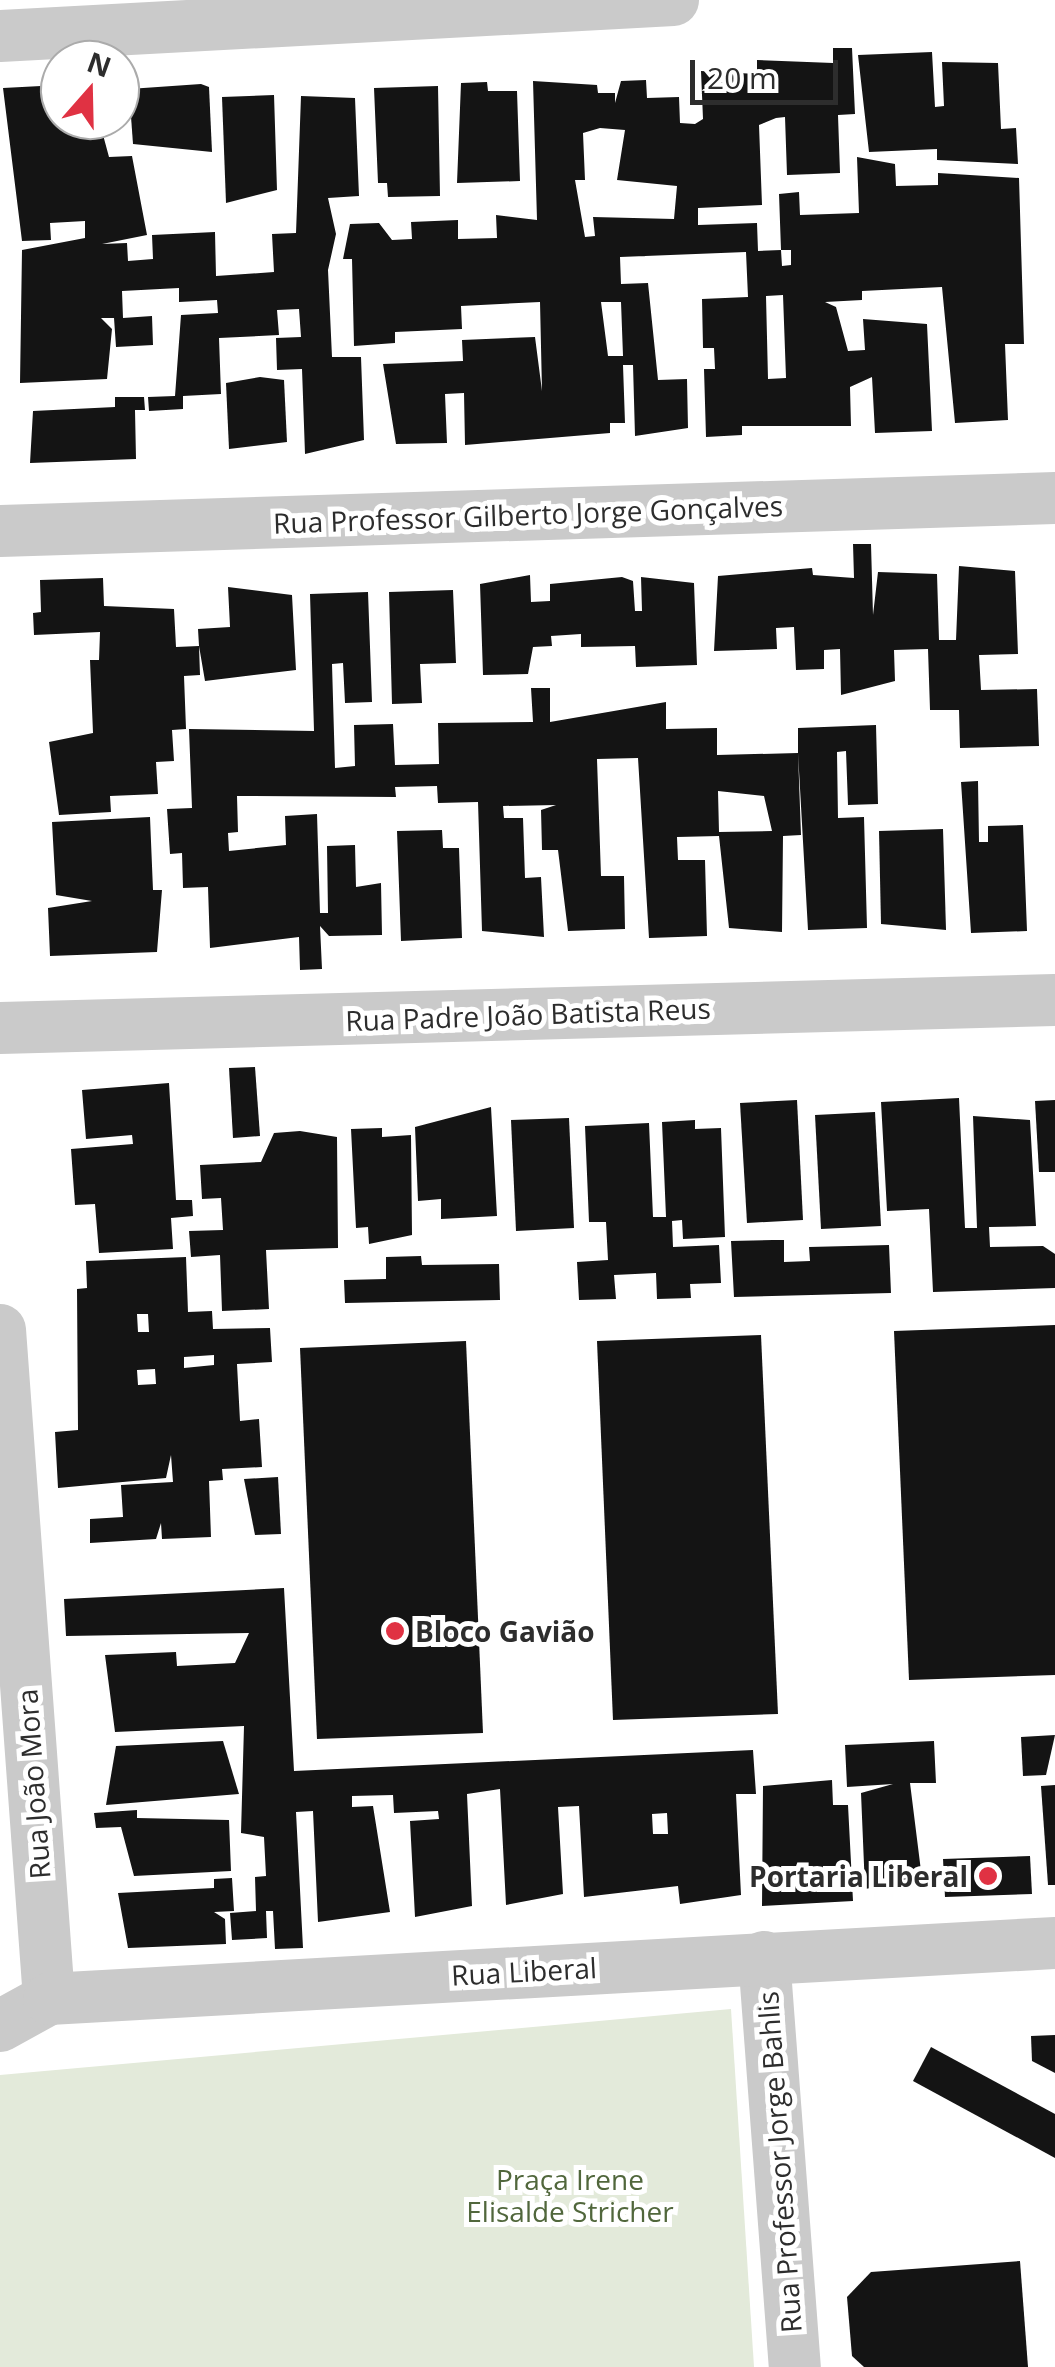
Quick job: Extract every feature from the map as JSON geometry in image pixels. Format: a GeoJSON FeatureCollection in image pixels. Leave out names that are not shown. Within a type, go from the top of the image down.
{"type":"FeatureCollection","features":[{"type":"Feature","properties":{"kind":"street"},"geometry":{"type":"LineString","coordinates":[[0,36],[673,0]]}},
{"type":"Feature","properties":{"kind":"street","name":"Rua Professor Gilberto Jorge Gonçalves"},"geometry":{"type":"LineString","coordinates":[[0,531],[1055,498]]}},
{"type":"Feature","properties":{"kind":"street","name":"Rua Padre João Batista Reus"},"geometry":{"type":"LineString","coordinates":[[0,1028],[1055,1000]]}},
{"type":"Feature","properties":{"kind":"street","name":"Rua João Mora"},"geometry":{"type":"LineString","coordinates":[[0,1330],[16,1774],[49,1999]]}},
{"type":"Feature","properties":{"kind":"street","name":"Rua Liberal"},"geometry":{"type":"LineString","coordinates":[[0,2026],[49,1999],[1055,1942]]}},
{"type":"Feature","properties":{"kind":"street","name":"Rua Professor Jorge Bahlis"},"geometry":{"type":"LineString","coordinates":[[764,1957],[794,2367]]}},
{"type":"Feature","properties":{"kind":"green space","name":"Praça Irene Elisalde Stricher"},"geometry":{"type":"Polygon","coordinates":[[[731,2009],[754,2367],[0,2367],[0,2075],[731,2009]]]}},
{"type":"Feature","properties":{"kind":"building"},"geometry":{"type":"Polygon","coordinates":[[[833,48],[852,48],[855,114],[838,115],[840,173],[787,175],[785,117],[776,118],[759,125],[762,205],[698,208],[698,225],[757,223],[758,251],[781,250],[779,194],[799,192],[800,215],[859,213],[857,157],[895,164],[896,186],[938,185],[938,173],[1019,178],[1024,344],[1005,344],[1008,420],[955,423],[942,287],[862,291],[862,300],[825,302],[836,307],[848,351],[865,350],[863,319],[927,324],[932,431],[875,433],[872,377],[850,387],[851,426],[742,426],[742,435],[706,437],[704,369],[715,369],[714,348],[703,348],[702,299],[748,297],[746,252],[620,257],[621,284],[648,283],[658,380],[687,379],[688,428],[635,436],[633,365],[623,365],[625,423],[610,423],[610,433],[465,445],[464,393],[445,394],[447,443],[396,444],[383,364],[463,361],[462,340],[535,337],[542,391],[540,302],[461,306],[462,329],[395,332],[395,343],[354,346],[352,259],[343,259],[350,224],[379,223],[392,240],[412,239],[411,222],[458,220],[458,239],[497,238],[496,215],[537,220],[533,81],[597,85],[598,93],[615,93],[615,103],[621,81],[646,80],[647,98],[679,97],[680,123],[695,124],[703,119],[701,71],[757,74],[757,60],[833,63],[833,48]],[[600,128],[583,133],[585,180],[575,180],[585,237],[595,236],[593,217],[674,219],[677,186],[617,180],[625,130],[600,128]],[[781,250],[782,266],[791,265],[791,250],[781,250]],[[783,295],[766,296],[768,379],[786,378],[783,295]],[[601,302],[608,356],[623,356],[621,302],[601,302]]]}},
{"type":"Feature","properties":{"kind":"building"},"geometry":{"type":"Polygon","coordinates":[[[932,52],[935,107],[944,106],[942,62],[998,63],[1001,129],[1016,128],[1018,164],[937,160],[937,149],[869,152],[858,55],[932,52]]]}},
{"type":"Feature","properties":{"kind":"building"},"geometry":{"type":"Polygon","coordinates":[[[487,82],[488,91],[517,91],[520,181],[457,183],[461,83],[487,82]]]}},
{"type":"Feature","properties":{"kind":"building"},"geometry":{"type":"Polygon","coordinates":[[[201,84],[209,87],[212,152],[133,144],[133,140],[140,140],[140,88],[201,84]]]}},
{"type":"Feature","properties":{"kind":"building"},"geometry":{"type":"Polygon","coordinates":[[[40,86],[40,140],[104,140],[109,157],[132,156],[147,235],[102,244],[127,243],[128,261],[153,259],[152,235],[215,232],[216,276],[274,272],[272,234],[296,233],[301,96],[355,98],[359,196],[328,198],[336,234],[328,270],[332,357],[361,357],[364,440],[305,454],[302,369],[277,370],[276,338],[301,337],[299,309],[277,310],[279,335],[219,338],[221,394],[183,396],[183,409],[149,411],[148,397],[175,396],[181,315],[218,313],[217,300],[179,302],[179,288],[122,291],[123,318],[152,316],[153,345],[116,347],[114,318],[101,318],[112,329],[107,379],[20,383],[22,250],[85,238],[85,221],[50,223],[51,240],[22,241],[3,88],[40,86]]]}},
{"type":"Feature","properties":{"kind":"building"},"geometry":{"type":"Polygon","coordinates":[[[438,86],[440,196],[388,197],[387,183],[378,183],[374,88],[438,86]]]}},
{"type":"Feature","properties":{"kind":"building"},"geometry":{"type":"Polygon","coordinates":[[[274,95],[277,190],[226,203],[222,97],[274,95]]]}},
{"type":"Feature","properties":{"kind":"building"},"geometry":{"type":"Polygon","coordinates":[[[260,377],[284,380],[287,442],[229,449],[226,383],[260,377]]]}},
{"type":"Feature","properties":{"kind":"building"},"geometry":{"type":"Polygon","coordinates":[[[115,397],[144,397],[145,410],[135,410],[136,459],[30,463],[33,411],[115,407],[115,397]]]}},
{"type":"Feature","properties":{"kind":"building"},"geometry":{"type":"Polygon","coordinates":[[[853,544],[871,544],[873,615],[878,572],[937,574],[939,640],[956,640],[959,566],[1015,571],[1018,654],[979,655],[981,690],[1037,689],[1039,746],[960,748],[959,710],[930,710],[928,649],[894,650],[895,681],[841,695],[840,649],[824,650],[824,669],[796,670],[794,627],[776,628],[777,649],[714,651],[718,576],[812,568],[813,575],[854,578],[853,544]]]}},
{"type":"Feature","properties":{"kind":"building"},"geometry":{"type":"Polygon","coordinates":[[[530,575],[531,602],[550,601],[550,584],[622,577],[633,581],[635,611],[642,611],[641,577],[694,583],[697,665],[636,667],[635,646],[581,647],[581,634],[551,636],[552,646],[533,647],[528,674],[483,675],[480,584],[530,575]]]}},
{"type":"Feature","properties":{"kind":"building"},"geometry":{"type":"Polygon","coordinates":[[[103,578],[104,606],[174,609],[176,647],[199,646],[200,675],[184,676],[186,729],[172,730],[174,761],[156,762],[158,794],[110,796],[111,812],[59,815],[49,742],[93,733],[90,660],[99,660],[100,632],[34,635],[33,613],[41,612],[40,580],[103,578]]]}},
{"type":"Feature","properties":{"kind":"building"},"geometry":{"type":"Polygon","coordinates":[[[228,587],[292,595],[296,670],[205,681],[198,629],[230,627],[228,587]]]}},
{"type":"Feature","properties":{"kind":"building"},"geometry":{"type":"Polygon","coordinates":[[[453,590],[456,663],[420,664],[422,703],[392,704],[389,592],[453,590]]]}},
{"type":"Feature","properties":{"kind":"building"},"geometry":{"type":"Polygon","coordinates":[[[368,592],[372,702],[345,703],[343,663],[332,664],[335,768],[355,766],[354,725],[393,724],[395,765],[439,764],[438,723],[533,722],[531,688],[550,688],[550,722],[666,702],[666,729],[717,728],[717,755],[798,753],[801,835],[783,836],[782,932],[729,928],[719,836],[677,837],[678,860],[705,860],[707,936],[649,938],[638,758],[597,759],[601,876],[624,876],[625,929],[568,931],[558,850],[542,850],[541,810],[556,805],[503,806],[504,818],[523,818],[525,878],[541,877],[544,937],[482,931],[478,802],[438,803],[437,786],[395,787],[396,797],[237,796],[238,832],[228,833],[229,851],[286,845],[285,816],[317,814],[320,913],[328,913],[327,846],[355,845],[356,887],[381,883],[382,935],[329,936],[320,926],[322,969],[300,970],[299,937],[210,948],[208,887],[183,888],[182,853],[170,854],[167,809],[192,808],[189,729],[314,731],[310,594],[368,592]],[[718,791],[719,832],[772,831],[764,796],[718,791]]]}},
{"type":"Feature","properties":{"kind":"building"},"geometry":{"type":"Polygon","coordinates":[[[876,725],[878,804],[848,805],[846,751],[837,752],[838,818],[864,817],[867,928],[808,930],[798,728],[876,725]]]}},
{"type":"Feature","properties":{"kind":"building"},"geometry":{"type":"Polygon","coordinates":[[[978,781],[979,842],[988,842],[988,826],[1023,825],[1027,931],[971,933],[961,782],[978,781]]]}},
{"type":"Feature","properties":{"kind":"building"},"geometry":{"type":"Polygon","coordinates":[[[150,817],[153,890],[162,890],[157,952],[50,956],[48,908],[92,901],[56,895],[52,822],[150,817]]]}},
{"type":"Feature","properties":{"kind":"building"},"geometry":{"type":"Polygon","coordinates":[[[943,829],[946,930],[881,924],[879,831],[943,829]]]}},
{"type":"Feature","properties":{"kind":"building"},"geometry":{"type":"Polygon","coordinates":[[[442,830],[443,848],[459,848],[462,938],[401,941],[397,831],[442,830]]]}},
{"type":"Feature","properties":{"kind":"building"},"geometry":{"type":"Polygon","coordinates":[[[255,1067],[260,1136],[233,1138],[229,1068],[255,1067]]]}},
{"type":"Feature","properties":{"kind":"building"},"geometry":{"type":"Polygon","coordinates":[[[169,1083],[176,1200],[192,1200],[193,1216],[171,1218],[173,1249],[99,1253],[95,1204],[75,1205],[71,1149],[133,1144],[132,1135],[86,1139],[82,1090],[169,1083]]]}},
{"type":"Feature","properties":{"kind":"building"},"geometry":{"type":"Polygon","coordinates":[[[959,1098],[965,1228],[977,1228],[973,1116],[1030,1120],[1036,1226],[989,1227],[990,1247],[1043,1246],[1055,1254],[1055,1288],[933,1292],[929,1209],[887,1211],[881,1102],[959,1098]]]}},
{"type":"Feature","properties":{"kind":"building"},"geometry":{"type":"Polygon","coordinates":[[[797,1100],[803,1220],[747,1223],[740,1103],[797,1100]]]}},
{"type":"Feature","properties":{"kind":"building"},"geometry":{"type":"Polygon","coordinates":[[[1055,1100],[1055,1172],[1039,1172],[1035,1101],[1055,1100]]]}},
{"type":"Feature","properties":{"kind":"building"},"geometry":{"type":"Polygon","coordinates":[[[491,1107],[497,1216],[441,1219],[441,1199],[418,1201],[415,1127],[491,1107]]]}},
{"type":"Feature","properties":{"kind":"building"},"geometry":{"type":"Polygon","coordinates":[[[875,1112],[881,1226],[821,1229],[815,1115],[875,1112]]]}},
{"type":"Feature","properties":{"kind":"building"},"geometry":{"type":"Polygon","coordinates":[[[569,1118],[574,1228],[516,1231],[511,1120],[569,1118]]]}},
{"type":"Feature","properties":{"kind":"building"},"geometry":{"type":"Polygon","coordinates":[[[695,1120],[695,1129],[721,1128],[725,1237],[683,1239],[682,1220],[672,1221],[673,1247],[719,1245],[721,1283],[690,1284],[691,1298],[657,1299],[656,1273],[614,1275],[616,1299],[579,1300],[577,1262],[608,1260],[606,1222],[589,1222],[585,1126],[649,1123],[653,1217],[666,1217],[662,1122],[695,1120]]]}},
{"type":"Feature","properties":{"kind":"building"},"geometry":{"type":"Polygon","coordinates":[[[382,1128],[382,1137],[411,1135],[412,1235],[369,1244],[368,1227],[356,1228],[351,1129],[382,1128]]]}},
{"type":"Feature","properties":{"kind":"building"},"geometry":{"type":"Polygon","coordinates":[[[300,1131],[337,1137],[338,1248],[266,1250],[269,1309],[222,1311],[220,1255],[191,1257],[189,1231],[223,1230],[221,1198],[202,1199],[200,1165],[261,1162],[274,1133],[300,1131]]]}},
{"type":"Feature","properties":{"kind":"building"},"geometry":{"type":"Polygon","coordinates":[[[784,1240],[784,1262],[810,1261],[809,1247],[889,1245],[891,1293],[734,1297],[731,1241],[784,1240]]]}},
{"type":"Feature","properties":{"kind":"building"},"geometry":{"type":"Polygon","coordinates":[[[421,1256],[422,1265],[499,1264],[500,1300],[345,1303],[344,1280],[386,1279],[386,1257],[421,1256]]]}},
{"type":"Feature","properties":{"kind":"building"},"geometry":{"type":"Polygon","coordinates":[[[186,1257],[188,1312],[212,1311],[213,1329],[270,1328],[272,1362],[237,1364],[240,1421],[259,1419],[262,1467],[222,1469],[223,1480],[209,1481],[211,1537],[162,1539],[161,1523],[156,1539],[90,1543],[90,1519],[123,1517],[121,1485],[173,1482],[171,1455],[166,1478],[58,1488],[55,1432],[78,1430],[77,1289],[87,1288],[86,1261],[186,1257]],[[137,1314],[138,1332],[149,1332],[148,1314],[137,1314]],[[214,1355],[184,1357],[184,1368],[214,1365],[214,1355]],[[155,1369],[137,1370],[138,1385],[156,1384],[155,1369]]]}},
{"type":"Feature","properties":{"kind":"building"},"geometry":{"type":"Polygon","coordinates":[[[1055,1325],[1055,1675],[909,1680],[894,1331],[1055,1325]]]}},
{"type":"Feature","properties":{"kind":"building"},"geometry":{"type":"Polygon","coordinates":[[[761,1335],[778,1714],[613,1720],[597,1341],[761,1335]]]}},
{"type":"Feature","properties":{"kind":"building","name":"Bloco Gavião"},"geometry":{"type":"Polygon","coordinates":[[[466,1341],[483,1733],[317,1739],[300,1348],[466,1341]]]}},
{"type":"Feature","properties":{"kind":"building"},"geometry":{"type":"Polygon","coordinates":[[[278,1477],[281,1534],[255,1535],[244,1479],[278,1477]]]}},
{"type":"Feature","properties":{"kind":"building"},"geometry":{"type":"Polygon","coordinates":[[[284,1588],[294,1771],[753,1750],[756,1794],[736,1794],[741,1895],[680,1904],[678,1886],[584,1897],[579,1806],[558,1807],[563,1894],[506,1905],[500,1789],[467,1794],[472,1906],[415,1917],[410,1821],[439,1819],[438,1811],[394,1813],[393,1795],[352,1796],[352,1807],[373,1806],[390,1912],[318,1922],[313,1811],[296,1812],[303,1948],[275,1949],[273,1911],[266,1911],[267,1938],[232,1940],[230,1913],[256,1911],[255,1877],[266,1876],[264,1837],[241,1833],[244,1726],[115,1732],[105,1655],[176,1652],[177,1666],[235,1663],[249,1633],[66,1636],[64,1599],[284,1588]],[[667,1813],[652,1814],[653,1834],[668,1834],[667,1813]]]}},
{"type":"Feature","properties":{"kind":"building"},"geometry":{"type":"Polygon","coordinates":[[[1055,1735],[1046,1775],[1023,1776],[1021,1737],[1055,1735]]]}},
{"type":"Feature","properties":{"kind":"building"},"geometry":{"type":"Polygon","coordinates":[[[223,1741],[239,1794],[106,1805],[116,1746],[223,1741]]]}},
{"type":"Feature","properties":{"kind":"building"},"geometry":{"type":"Polygon","coordinates":[[[934,1741],[936,1783],[910,1783],[922,1879],[865,1889],[861,1793],[893,1784],[847,1787],[845,1745],[934,1741]]]}},
{"type":"Feature","properties":{"kind":"building"},"geometry":{"type":"Polygon","coordinates":[[[832,1780],[833,1805],[848,1805],[853,1901],[762,1906],[763,1786],[832,1780]]]}},
{"type":"Feature","properties":{"kind":"building"},"geometry":{"type":"Polygon","coordinates":[[[1055,1785],[1055,1885],[1048,1885],[1041,1786],[1055,1785]]]}},
{"type":"Feature","properties":{"kind":"building"},"geometry":{"type":"Polygon","coordinates":[[[137,1810],[137,1818],[229,1820],[231,1871],[134,1876],[121,1827],[96,1828],[94,1813],[137,1810]]]}},
{"type":"Feature","properties":{"kind":"building","name":"Portaria Liberal"},"geometry":{"type":"Polygon","coordinates":[[[1030,1856],[1032,1894],[945,1897],[943,1859],[1030,1856]]]}},
{"type":"Feature","properties":{"kind":"building"},"geometry":{"type":"Polygon","coordinates":[[[232,1878],[234,1911],[214,1912],[225,1919],[226,1944],[128,1948],[118,1893],[214,1888],[214,1879],[232,1878]]]}},
{"type":"Feature","properties":{"kind":"building"},"geometry":{"type":"Polygon","coordinates":[[[1055,2035],[1055,2073],[1032,2061],[1031,2036],[1055,2035]]]}},
{"type":"Feature","properties":{"kind":"building"},"geometry":{"type":"Polygon","coordinates":[[[931,2047],[1055,2114],[1055,2158],[913,2081],[931,2047]]]}},
{"type":"Feature","properties":{"kind":"building"},"geometry":{"type":"Polygon","coordinates":[[[1020,2261],[1028,2367],[864,2367],[852,2356],[847,2297],[871,2272],[1020,2261]]]}},
{"type":"Feature","properties":{"kind":"place","name":"Bloco Gavião"},"geometry":{"type":"Point","coordinates":[395,1631]}},
{"type":"Feature","properties":{"kind":"place","name":"Portaria Liberal"},"geometry":{"type":"Point","coordinates":[988,1876]}}]}
